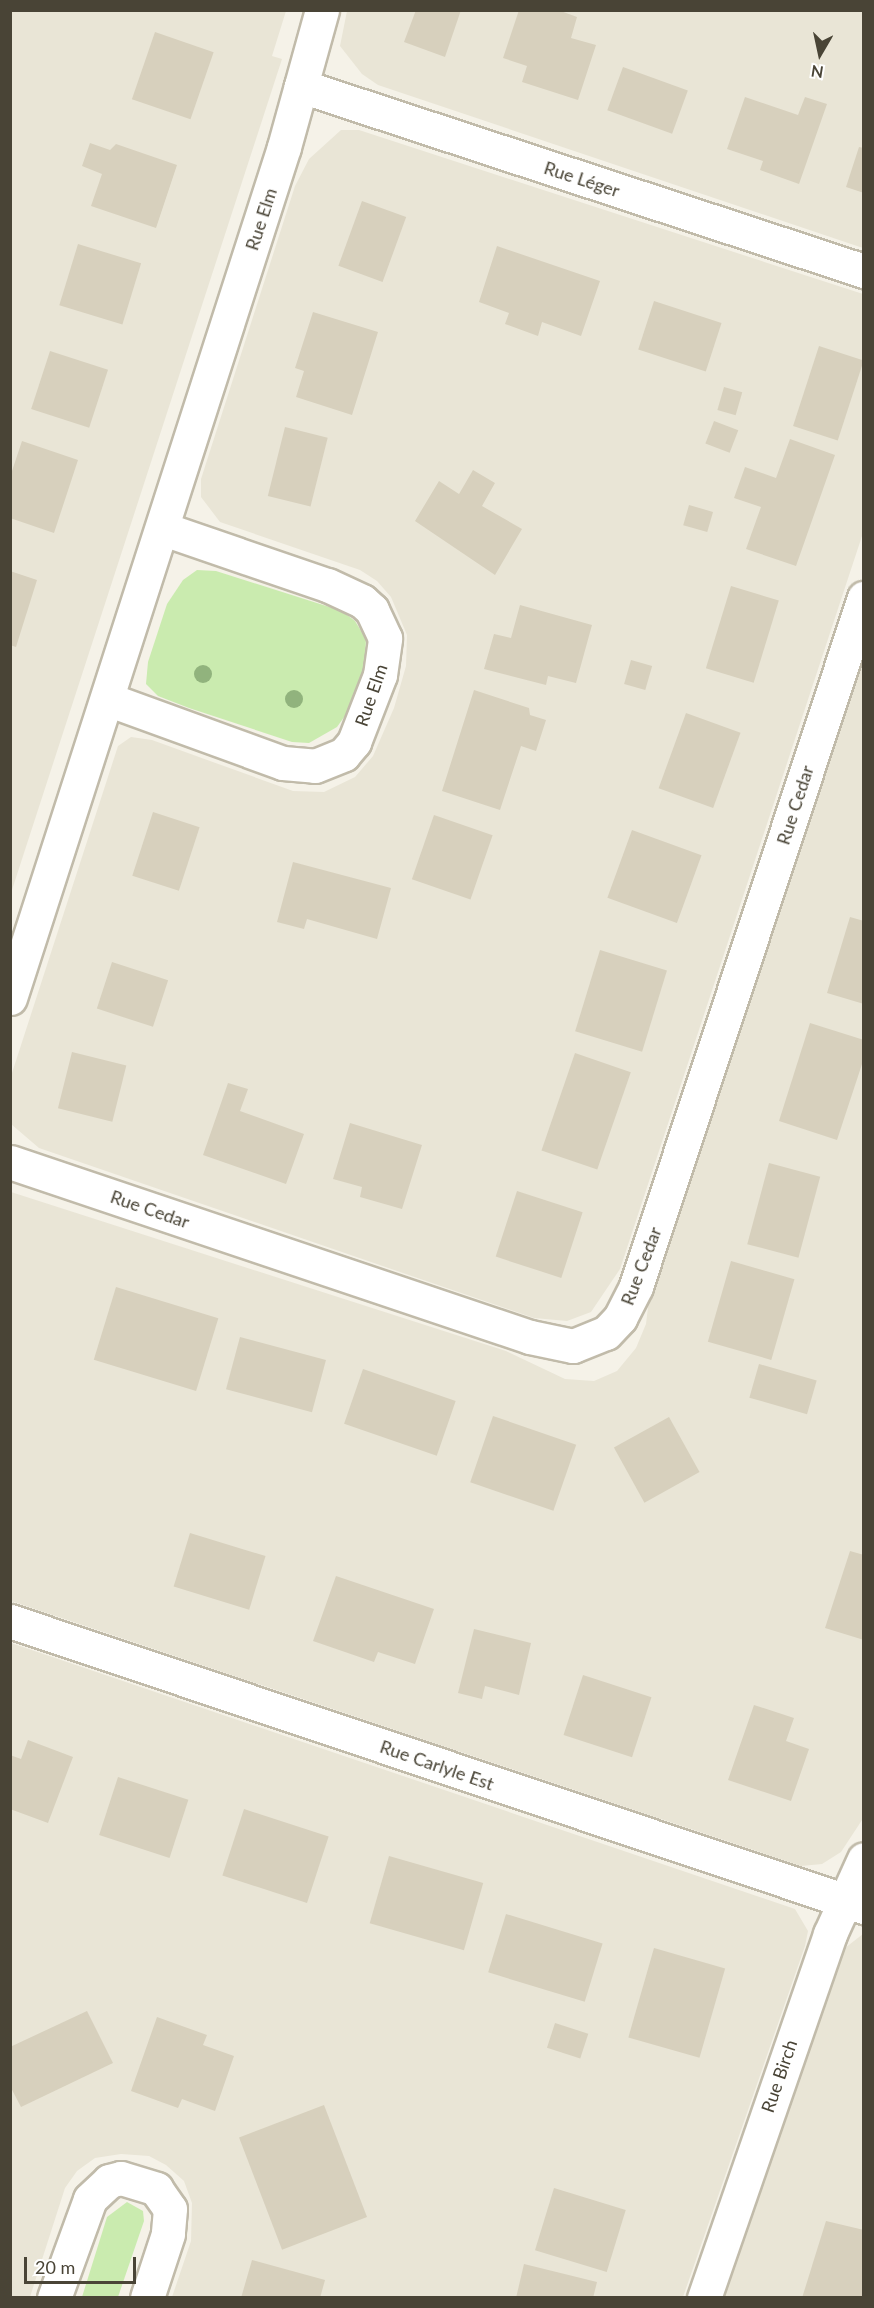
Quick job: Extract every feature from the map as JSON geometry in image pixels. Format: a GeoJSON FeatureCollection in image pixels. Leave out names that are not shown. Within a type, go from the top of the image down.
{"type":"FeatureCollection","features":[{"type":"Feature","properties":{"kind":"street","name":"Rue Elm"},"geometry":{"type":"LineString","coordinates":[[10,998],[302,86],[322,10]]}},
{"type":"Feature","properties":{"kind":"street","name":"Rue Léger"},"geometry":{"type":"LineString","coordinates":[[302,86],[864,271]]}},
{"type":"Feature","properties":{"kind":"street","name":"Rue Elm"},"geometry":{"type":"LineString","coordinates":[[107,699],[283,763],[315,766],[344,754],[354,742],[380,675],[385,638],[372,610],[362,601],[327,585],[162,529]]}},
{"type":"Feature","properties":{"kind":"street","name":"Rue Cedar"},"geometry":{"type":"LineString","coordinates":[[10,1162],[538,1340],[573,1346],[606,1333],[620,1318],[636,1286],[864,598]]}},
{"type":"Feature","properties":{"kind":"street","name":"Rue Carlyle Est"},"geometry":{"type":"LineString","coordinates":[[10,1621],[854,1904]]}},
{"type":"Feature","properties":{"kind":"street","name":"Rue Birch"},"geometry":{"type":"LineString","coordinates":[[704,2298],[854,1904],[864,1859]]}},
{"type":"Feature","properties":{"kind":"street"},"geometry":{"type":"LineString","coordinates":[[54,2298],[90,2199],[109,2181],[121,2178],[156,2189],[170,2209],[168,2234],[147,2298]]}},
{"type":"Feature","properties":{"kind":"shaded area"},"geometry":{"type":"Polygon","coordinates":[[[11,11],[286,11],[272,56],[282,59],[11,893],[11,11]]]}},
{"type":"Feature","properties":{"kind":"shaded area"},"geometry":{"type":"Polygon","coordinates":[[[347,11],[863,11],[863,248],[378,85],[362,74],[340,46],[347,11]]]}},
{"type":"Feature","properties":{"kind":"shaded area"},"geometry":{"type":"Polygon","coordinates":[[[341,130],[359,130],[863,294],[863,533],[620,1269],[591,1312],[567,1321],[534,1318],[39,1148],[11,1124],[11,1076],[118,746],[131,737],[152,740],[293,791],[324,792],[355,777],[373,756],[394,708],[406,666],[407,635],[391,597],[377,581],[360,570],[220,522],[201,497],[201,479],[295,186],[309,159],[341,130]]]}},
{"type":"Feature","properties":{"kind":"shaded area"},"geometry":{"type":"Polygon","coordinates":[[[863,659],[864,1817],[841,1852],[822,1864],[801,1866],[11,1601],[11,1192],[506,1351],[565,1379],[594,1381],[617,1371],[636,1348],[646,1324],[649,1299],[863,659]]]}},
{"type":"Feature","properties":{"kind":"shaded area"},"geometry":{"type":"Polygon","coordinates":[[[11,1643],[795,1909],[808,1931],[805,1946],[683,2297],[172,2297],[191,2241],[192,2203],[184,2181],[166,2165],[149,2156],[121,2154],[95,2158],[77,2171],[65,2188],[30,2297],[11,2298],[11,1643]]]}},
{"type":"Feature","properties":{"kind":"shaded area"},"geometry":{"type":"Polygon","coordinates":[[[863,1934],[863,2297],[724,2298],[845,1948],[863,1934]]]}},
{"type":"Feature","properties":{"kind":"green space"},"geometry":{"type":"Polygon","coordinates":[[[197,570],[216,571],[342,611],[355,621],[366,639],[365,662],[352,706],[337,727],[309,743],[292,742],[158,696],[146,684],[148,662],[167,604],[183,580],[197,570]]]}},
{"type":"Feature","properties":{"kind":"green space"},"geometry":{"type":"Polygon","coordinates":[[[127,2202],[143,2211],[144,2221],[118,2297],[82,2297],[107,2217],[127,2202]]]}},
{"type":"Feature","properties":{"kind":"building"},"geometry":{"type":"Polygon","coordinates":[[[416,10],[461,10],[445,57],[404,42],[416,10]]]}},
{"type":"Feature","properties":{"kind":"building"},"geometry":{"type":"Polygon","coordinates":[[[519,10],[558,10],[577,17],[571,38],[596,45],[578,100],[522,82],[527,66],[503,58],[519,10]]]}},
{"type":"Feature","properties":{"kind":"building"},"geometry":{"type":"Polygon","coordinates":[[[155,32],[214,52],[191,119],[132,99],[155,32]]]}},
{"type":"Feature","properties":{"kind":"building"},"geometry":{"type":"Polygon","coordinates":[[[623,67],[688,91],[672,134],[607,110],[623,67]]]}},
{"type":"Feature","properties":{"kind":"building"},"geometry":{"type":"Polygon","coordinates":[[[745,97],[798,115],[805,97],[827,104],[799,184],[760,170],[763,161],[727,149],[745,97]]]}},
{"type":"Feature","properties":{"kind":"building"},"geometry":{"type":"Polygon","coordinates":[[[90,143],[110,150],[116,144],[177,165],[156,228],[91,206],[102,174],[82,166],[90,143]]]}},
{"type":"Feature","properties":{"kind":"building"},"geometry":{"type":"Polygon","coordinates":[[[859,147],[864,148],[864,193],[846,187],[859,147]]]}},
{"type":"Feature","properties":{"kind":"building"},"geometry":{"type":"Polygon","coordinates":[[[362,201],[406,217],[383,282],[338,266],[362,201]]]}},
{"type":"Feature","properties":{"kind":"building"},"geometry":{"type":"Polygon","coordinates":[[[78,244],[141,263],[122,325],[59,305],[78,244]]]}},
{"type":"Feature","properties":{"kind":"building"},"geometry":{"type":"Polygon","coordinates":[[[497,246],[600,281],[581,336],[542,322],[538,336],[505,324],[509,313],[479,302],[497,246]]]}},
{"type":"Feature","properties":{"kind":"building"},"geometry":{"type":"Polygon","coordinates":[[[654,301],[722,323],[706,371],[638,350],[654,301]]]}},
{"type":"Feature","properties":{"kind":"building"},"geometry":{"type":"Polygon","coordinates":[[[313,312],[378,332],[352,415],[296,397],[304,371],[295,368],[313,312]]]}},
{"type":"Feature","properties":{"kind":"building"},"geometry":{"type":"Polygon","coordinates":[[[819,346],[864,361],[838,440],[793,426],[819,346]]]}},
{"type":"Feature","properties":{"kind":"building"},"geometry":{"type":"Polygon","coordinates":[[[50,351],[108,370],[89,428],[31,409],[50,351]]]}},
{"type":"Feature","properties":{"kind":"building"},"geometry":{"type":"Polygon","coordinates":[[[724,387],[742,392],[736,415],[717,410],[724,387]]]}},
{"type":"Feature","properties":{"kind":"building"},"geometry":{"type":"Polygon","coordinates":[[[714,421],[738,430],[730,453],[705,443],[714,421]]]}},
{"type":"Feature","properties":{"kind":"building"},"geometry":{"type":"Polygon","coordinates":[[[285,427],[328,438],[311,507],[268,496],[285,427]]]}},
{"type":"Feature","properties":{"kind":"building"},"geometry":{"type":"Polygon","coordinates":[[[790,439],[835,455],[796,566],[746,549],[761,507],[734,498],[745,467],[776,478],[790,439]]]}},
{"type":"Feature","properties":{"kind":"building"},"geometry":{"type":"Polygon","coordinates":[[[22,441],[78,460],[54,533],[10,518],[10,477],[22,441]]]}},
{"type":"Feature","properties":{"kind":"building"},"geometry":{"type":"Polygon","coordinates":[[[473,470],[495,483],[482,506],[522,529],[495,575],[415,521],[439,481],[459,494],[473,470]]]}},
{"type":"Feature","properties":{"kind":"building"},"geometry":{"type":"Polygon","coordinates":[[[689,505],[713,512],[707,532],[683,525],[689,505]]]}},
{"type":"Feature","properties":{"kind":"building"},"geometry":{"type":"Polygon","coordinates":[[[10,571],[37,580],[16,647],[10,645],[10,571]]]}},
{"type":"Feature","properties":{"kind":"building"},"geometry":{"type":"Polygon","coordinates":[[[731,586],[779,601],[754,683],[706,668],[731,586]]]}},
{"type":"Feature","properties":{"kind":"building"},"geometry":{"type":"Polygon","coordinates":[[[520,605],[592,625],[576,683],[548,676],[546,685],[484,669],[494,634],[511,638],[520,605]]]}},
{"type":"Feature","properties":{"kind":"building"},"geometry":{"type":"Polygon","coordinates":[[[631,660],[652,666],[645,690],[624,684],[631,660]]]}},
{"type":"Feature","properties":{"kind":"building"},"geometry":{"type":"Polygon","coordinates":[[[474,690],[529,708],[530,715],[546,720],[536,751],[521,746],[500,810],[442,791],[474,690]]]}},
{"type":"Feature","properties":{"kind":"building"},"geometry":{"type":"Polygon","coordinates":[[[686,713],[741,733],[713,808],[659,788],[686,713]]]}},
{"type":"Feature","properties":{"kind":"building"},"geometry":{"type":"Polygon","coordinates":[[[153,812],[200,827],[179,891],[132,876],[153,812]]]}},
{"type":"Feature","properties":{"kind":"building"},"geometry":{"type":"Polygon","coordinates":[[[434,815],[493,835],[470,899],[412,879],[434,815]]]}},
{"type":"Feature","properties":{"kind":"building"},"geometry":{"type":"Polygon","coordinates":[[[632,830],[702,855],[677,923],[607,898],[632,830]]]}},
{"type":"Feature","properties":{"kind":"building"},"geometry":{"type":"Polygon","coordinates":[[[293,862],[391,888],[377,939],[307,919],[304,929],[277,922],[293,862]]]}},
{"type":"Feature","properties":{"kind":"building"},"geometry":{"type":"Polygon","coordinates":[[[850,917],[864,921],[864,1004],[827,993],[850,917]]]}},
{"type":"Feature","properties":{"kind":"building"},"geometry":{"type":"Polygon","coordinates":[[[600,950],[667,970],[642,1052],[575,1031],[600,950]]]}},
{"type":"Feature","properties":{"kind":"building"},"geometry":{"type":"Polygon","coordinates":[[[112,962],[168,980],[153,1027],[97,1009],[112,962]]]}},
{"type":"Feature","properties":{"kind":"building"},"geometry":{"type":"Polygon","coordinates":[[[810,1023],[864,1040],[864,1058],[837,1140],[779,1121],[810,1023]]]}},
{"type":"Feature","properties":{"kind":"building"},"geometry":{"type":"Polygon","coordinates":[[[72,1052],[126,1066],[112,1122],[58,1108],[72,1052]]]}},
{"type":"Feature","properties":{"kind":"building"},"geometry":{"type":"Polygon","coordinates":[[[575,1053],[631,1072],[597,1170],[541,1150],[575,1053]]]}},
{"type":"Feature","properties":{"kind":"building"},"geometry":{"type":"Polygon","coordinates":[[[228,1083],[248,1089],[240,1111],[304,1134],[286,1184],[203,1155],[228,1083]]]}},
{"type":"Feature","properties":{"kind":"building"},"geometry":{"type":"Polygon","coordinates":[[[350,1123],[422,1145],[402,1209],[360,1197],[362,1187],[333,1179],[350,1123]]]}},
{"type":"Feature","properties":{"kind":"building"},"geometry":{"type":"Polygon","coordinates":[[[769,1163],[820,1177],[798,1258],[747,1244],[769,1163]]]}},
{"type":"Feature","properties":{"kind":"building"},"geometry":{"type":"Polygon","coordinates":[[[517,1191],[583,1212],[561,1278],[496,1257],[517,1191]]]}},
{"type":"Feature","properties":{"kind":"building"},"geometry":{"type":"Polygon","coordinates":[[[731,1261],[794,1279],[771,1360],[708,1342],[731,1261]]]}},
{"type":"Feature","properties":{"kind":"building"},"geometry":{"type":"Polygon","coordinates":[[[116,1287],[218,1318],[196,1391],[94,1360],[116,1287]]]}},
{"type":"Feature","properties":{"kind":"building"},"geometry":{"type":"Polygon","coordinates":[[[240,1337],[326,1360],[312,1412],[226,1389],[240,1337]]]}},
{"type":"Feature","properties":{"kind":"building"},"geometry":{"type":"Polygon","coordinates":[[[759,1364],[817,1381],[807,1414],[749,1398],[759,1364]]]}},
{"type":"Feature","properties":{"kind":"building"},"geometry":{"type":"Polygon","coordinates":[[[363,1369],[456,1401],[437,1456],[344,1424],[363,1369]]]}},
{"type":"Feature","properties":{"kind":"building"},"geometry":{"type":"Polygon","coordinates":[[[493,1416],[576,1445],[553,1511],[470,1482],[493,1416]]]}},
{"type":"Feature","properties":{"kind":"building"},"geometry":{"type":"Polygon","coordinates":[[[669,1417],[700,1472],[644,1503],[614,1448],[669,1417]]]}},
{"type":"Feature","properties":{"kind":"building"},"geometry":{"type":"Polygon","coordinates":[[[190,1533],[266,1556],[249,1610],[174,1587],[190,1533]]]}},
{"type":"Feature","properties":{"kind":"building"},"geometry":{"type":"Polygon","coordinates":[[[850,1551],[864,1555],[864,1640],[825,1628],[850,1551]]]}},
{"type":"Feature","properties":{"kind":"building"},"geometry":{"type":"Polygon","coordinates":[[[336,1576],[434,1609],[415,1664],[378,1652],[374,1662],[313,1641],[336,1576]]]}},
{"type":"Feature","properties":{"kind":"building"},"geometry":{"type":"Polygon","coordinates":[[[474,1629],[531,1643],[519,1695],[485,1686],[482,1699],[458,1693],[474,1629]]]}},
{"type":"Feature","properties":{"kind":"building"},"geometry":{"type":"Polygon","coordinates":[[[583,1675],[651,1697],[632,1757],[564,1735],[583,1675]]]}},
{"type":"Feature","properties":{"kind":"building"},"geometry":{"type":"Polygon","coordinates":[[[754,1705],[794,1718],[786,1741],[809,1749],[791,1801],[728,1780],[754,1705]]]}},
{"type":"Feature","properties":{"kind":"building"},"geometry":{"type":"Polygon","coordinates":[[[28,1740],[73,1757],[48,1823],[10,1809],[10,1755],[21,1759],[28,1740]]]}},
{"type":"Feature","properties":{"kind":"building"},"geometry":{"type":"Polygon","coordinates":[[[118,1777],[188,1800],[170,1858],[99,1835],[118,1777]]]}},
{"type":"Feature","properties":{"kind":"building"},"geometry":{"type":"Polygon","coordinates":[[[244,1809],[329,1837],[307,1903],[222,1876],[244,1809]]]}},
{"type":"Feature","properties":{"kind":"building"},"geometry":{"type":"Polygon","coordinates":[[[389,1856],[483,1883],[464,1950],[370,1923],[389,1856]]]}},
{"type":"Feature","properties":{"kind":"building"},"geometry":{"type":"Polygon","coordinates":[[[506,1914],[603,1944],[585,2002],[488,1972],[506,1914]]]}},
{"type":"Feature","properties":{"kind":"building"},"geometry":{"type":"Polygon","coordinates":[[[654,1948],[725,1968],[699,2058],[628,2037],[654,1948]]]}},
{"type":"Feature","properties":{"kind":"building"},"geometry":{"type":"Polygon","coordinates":[[[87,2011],[113,2063],[21,2107],[10,2086],[10,2047],[87,2011]]]}},
{"type":"Feature","properties":{"kind":"building"},"geometry":{"type":"Polygon","coordinates":[[[157,2017],[207,2035],[203,2045],[234,2056],[215,2111],[182,2099],[178,2108],[131,2091],[157,2017]]]}},
{"type":"Feature","properties":{"kind":"building"},"geometry":{"type":"Polygon","coordinates":[[[555,2023],[588,2034],[580,2059],[547,2048],[555,2023]]]}},
{"type":"Feature","properties":{"kind":"building"},"geometry":{"type":"Polygon","coordinates":[[[324,2105],[367,2217],[282,2250],[239,2138],[324,2105]]]}},
{"type":"Feature","properties":{"kind":"building"},"geometry":{"type":"Polygon","coordinates":[[[554,2188],[626,2210],[607,2272],[535,2250],[554,2188]]]}},
{"type":"Feature","properties":{"kind":"building"},"geometry":{"type":"Polygon","coordinates":[[[826,2221],[864,2230],[864,2298],[802,2298],[826,2221]]]}},
{"type":"Feature","properties":{"kind":"building"},"geometry":{"type":"Polygon","coordinates":[[[252,2260],[325,2280],[320,2298],[241,2298],[252,2260]]]}},
{"type":"Feature","properties":{"kind":"building"},"geometry":{"type":"Polygon","coordinates":[[[524,2264],[597,2282],[593,2298],[516,2298],[524,2264]]]}}]}
